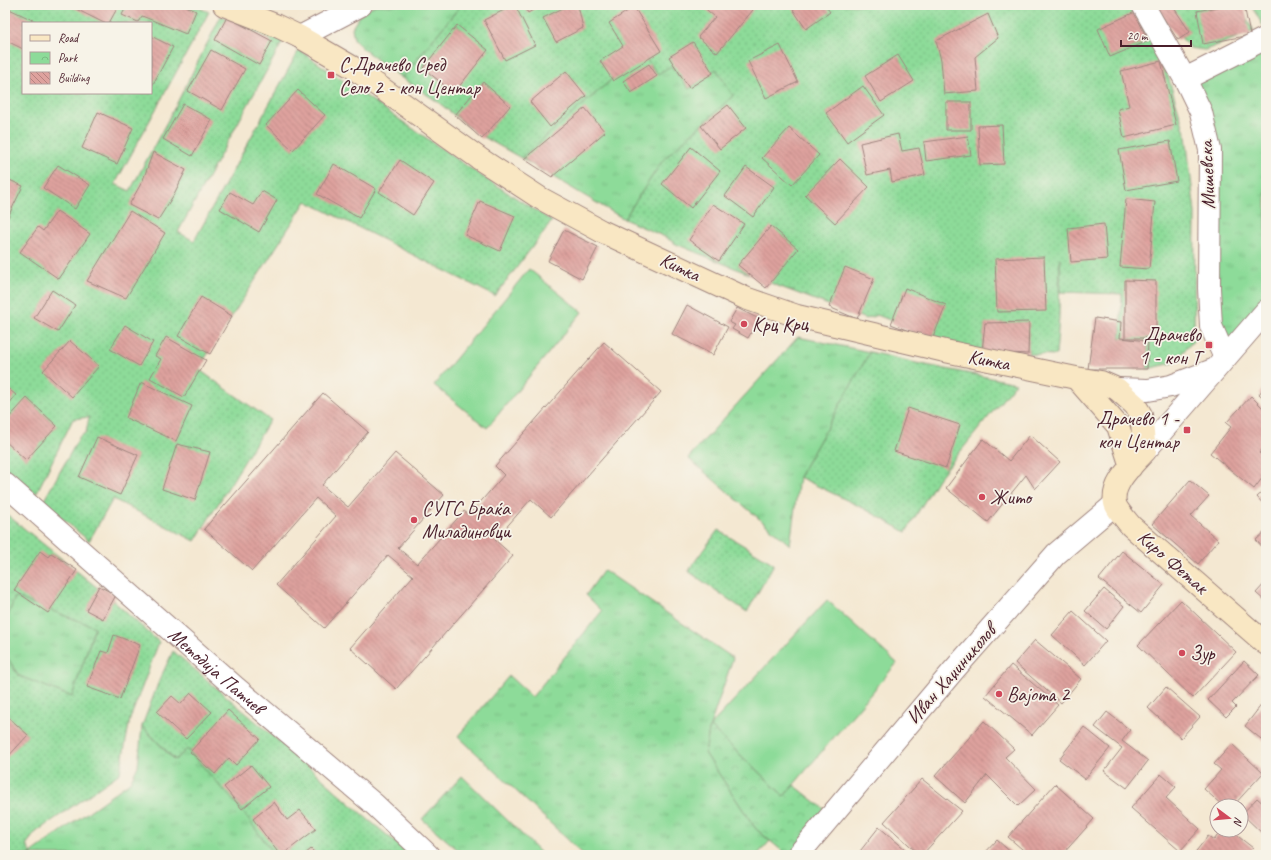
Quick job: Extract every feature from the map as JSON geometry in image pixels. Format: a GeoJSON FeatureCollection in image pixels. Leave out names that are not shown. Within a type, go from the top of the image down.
{"type":"FeatureCollection","features":[{"type":"Feature","properties":{"kind":"main road","name":"Китка"},"geometry":{"type":"LineString","coordinates":[[224,5],[275,25],[300,37],[352,67],[480,160],[540,198],[601,231],[745,298],[797,316],[945,351],[1101,382],[1117,389],[1136,405],[1141,415],[1145,451]]}},
{"type":"Feature","properties":{"kind":"main road"},"geometry":{"type":"LineString","coordinates":[[1076,378],[1118,426],[1131,467]]}},
{"type":"Feature","properties":{"kind":"main road"},"geometry":{"type":"LineString","coordinates":[[1115,504],[1115,492],[1120,481],[1145,451]]}},
{"type":"Feature","properties":{"kind":"main road","name":"Киро Фетак"},"geometry":{"type":"LineString","coordinates":[[1115,504],[1131,526],[1266,644]]}},
{"type":"Feature","properties":{"kind":"street"},"geometry":{"type":"LineString","coordinates":[[300,37],[361,5]]}},
{"type":"Feature","properties":{"kind":"street","name":"Мишевска"},"geometry":{"type":"LineString","coordinates":[[1143,5],[1185,79],[1201,112],[1210,150],[1209,288],[1211,326],[1220,364]]}},
{"type":"Feature","properties":{"kind":"street"},"geometry":{"type":"LineString","coordinates":[[1185,79],[1266,38]]}},
{"type":"Feature","properties":{"kind":"street"},"geometry":{"type":"LineString","coordinates":[[1145,451],[1266,311]]}},
{"type":"Feature","properties":{"kind":"street"},"geometry":{"type":"LineString","coordinates":[[1117,389],[1148,390],[1171,386],[1220,364]]}},
{"type":"Feature","properties":{"kind":"street","name":"Методија Патчев"},"geometry":{"type":"LineString","coordinates":[[5,484],[236,688],[375,804],[428,855]]}},
{"type":"Feature","properties":{"kind":"street","name":"Иван Хаџиниколов"},"geometry":{"type":"LineString","coordinates":[[798,855],[958,665],[1056,554],[1115,504]]}},
{"type":"Feature","properties":{"kind":"green space"},"geometry":{"type":"Polygon","coordinates":[[[5,5],[192,5],[209,12],[115,184],[130,191],[221,16],[283,41],[178,232],[194,241],[299,50],[477,173],[552,221],[495,296],[306,201],[198,369],[270,420],[195,541],[113,499],[89,541],[43,502],[80,436],[86,433],[89,417],[73,419],[36,494],[5,467],[5,5]]]}},
{"type":"Feature","properties":{"kind":"green space"},"geometry":{"type":"Polygon","coordinates":[[[375,5],[461,5],[402,78],[363,49],[354,39],[352,28],[360,15],[375,5]]]}},
{"type":"Feature","properties":{"kind":"green space"},"geometry":{"type":"Polygon","coordinates":[[[461,5],[1132,5],[1159,46],[1186,136],[1195,213],[1194,340],[1173,363],[1147,369],[1148,341],[1120,338],[1122,294],[1060,292],[1060,258],[1059,318],[1056,355],[1028,354],[1028,322],[985,324],[982,352],[930,336],[877,315],[866,319],[778,286],[676,244],[665,237],[624,219],[663,160],[733,96],[716,69],[689,89],[671,66],[658,74],[642,53],[521,158],[475,132],[438,102],[402,78],[461,5]]]}},
{"type":"Feature","properties":{"kind":"green space"},"geometry":{"type":"Polygon","coordinates":[[[1154,5],[1239,5],[1254,31],[1205,50],[1190,48],[1154,5]]]}},
{"type":"Feature","properties":{"kind":"green space"},"geometry":{"type":"Polygon","coordinates":[[[1251,5],[1266,5],[1266,31],[1251,5]]]}},
{"type":"Feature","properties":{"kind":"green space"},"geometry":{"type":"Polygon","coordinates":[[[1266,38],[1266,311],[1225,358],[1211,326],[1210,150],[1185,79],[1266,38]]]}},
{"type":"Feature","properties":{"kind":"green space"},"geometry":{"type":"Polygon","coordinates":[[[642,53],[671,66],[716,68],[733,96],[663,160],[624,219],[521,158],[642,53]]]}},
{"type":"Feature","properties":{"kind":"green space"},"geometry":{"type":"Polygon","coordinates":[[[529,269],[582,312],[487,428],[434,385],[529,269]]]}},
{"type":"Feature","properties":{"kind":"green space"},"geometry":{"type":"Polygon","coordinates":[[[798,337],[870,352],[799,477],[790,545],[688,458],[798,337]]]}},
{"type":"Feature","properties":{"kind":"green space"},"geometry":{"type":"Polygon","coordinates":[[[870,352],[916,363],[1016,383],[938,479],[906,532],[863,508],[799,477],[870,352]]]}},
{"type":"Feature","properties":{"kind":"green space"},"geometry":{"type":"Polygon","coordinates":[[[5,513],[110,598],[159,642],[130,719],[120,773],[36,832],[26,845],[32,855],[5,855],[5,654],[19,676],[72,697],[95,627],[15,597],[5,623],[5,513]]]}},
{"type":"Feature","properties":{"kind":"green space"},"geometry":{"type":"Polygon","coordinates":[[[718,530],[774,564],[747,612],[688,571],[718,530]]]}},
{"type":"Feature","properties":{"kind":"green space"},"geometry":{"type":"Polygon","coordinates":[[[604,570],[733,658],[710,726],[705,753],[756,829],[770,841],[757,855],[584,855],[458,736],[509,676],[532,697],[602,611],[586,595],[604,570]]]}},
{"type":"Feature","properties":{"kind":"green space"},"geometry":{"type":"Polygon","coordinates":[[[15,597],[95,626],[72,697],[19,676],[5,654],[5,623],[15,597]]]}},
{"type":"Feature","properties":{"kind":"green space"},"geometry":{"type":"Polygon","coordinates":[[[827,600],[897,663],[784,796],[710,726],[827,600]]]}},
{"type":"Feature","properties":{"kind":"green space"},"geometry":{"type":"Polygon","coordinates":[[[173,651],[411,855],[275,855],[239,807],[187,749],[175,760],[142,726],[159,681],[173,651]]]}},
{"type":"Feature","properties":{"kind":"green space"},"geometry":{"type":"Polygon","coordinates":[[[142,726],[174,760],[187,749],[237,804],[275,855],[32,855],[31,853],[130,782],[138,766],[142,726]]]}},
{"type":"Feature","properties":{"kind":"green space"},"geometry":{"type":"Polygon","coordinates":[[[710,726],[784,796],[794,785],[832,815],[798,855],[787,855],[756,829],[705,753],[710,726]]]}},
{"type":"Feature","properties":{"kind":"green space"},"geometry":{"type":"Polygon","coordinates":[[[462,776],[543,855],[464,855],[422,819],[462,776]]]}},
{"type":"Feature","properties":{"kind":"building"},"geometry":{"type":"Polygon","coordinates":[[[68,5],[119,5],[110,22],[102,22],[68,5]]]}},
{"type":"Feature","properties":{"kind":"building"},"geometry":{"type":"Polygon","coordinates":[[[127,5],[184,5],[196,11],[186,34],[142,16],[138,22],[122,15],[127,5]]]}},
{"type":"Feature","properties":{"kind":"building"},"geometry":{"type":"Polygon","coordinates":[[[514,5],[535,45],[505,60],[484,20],[514,5]]]}},
{"type":"Feature","properties":{"kind":"building"},"geometry":{"type":"Polygon","coordinates":[[[523,5],[541,5],[528,13],[523,5]]]}},
{"type":"Feature","properties":{"kind":"building"},"geometry":{"type":"Polygon","coordinates":[[[569,5],[578,5],[583,28],[556,42],[543,18],[569,5]]]}},
{"type":"Feature","properties":{"kind":"building"},"geometry":{"type":"Polygon","coordinates":[[[701,5],[747,5],[753,10],[717,53],[698,37],[715,17],[701,5]]]}},
{"type":"Feature","properties":{"kind":"building"},"geometry":{"type":"Polygon","coordinates":[[[790,5],[825,5],[830,12],[806,29],[790,5]]]}},
{"type":"Feature","properties":{"kind":"building"},"geometry":{"type":"Polygon","coordinates":[[[1155,5],[1172,5],[1190,32],[1178,40],[1155,5]]]}},
{"type":"Feature","properties":{"kind":"building"},"geometry":{"type":"Polygon","coordinates":[[[1228,5],[1244,5],[1250,35],[1203,44],[1197,11],[1228,5]]]}},
{"type":"Feature","properties":{"kind":"building"},"geometry":{"type":"Polygon","coordinates":[[[5,7],[37,22],[22,22],[22,48],[5,40],[5,7]]]}},
{"type":"Feature","properties":{"kind":"building"},"geometry":{"type":"Polygon","coordinates":[[[634,7],[661,51],[613,81],[600,61],[623,46],[609,23],[634,7]]]}},
{"type":"Feature","properties":{"kind":"building"},"geometry":{"type":"Polygon","coordinates":[[[1135,12],[1148,41],[1110,57],[1098,29],[1135,12]]]}},
{"type":"Feature","properties":{"kind":"building"},"geometry":{"type":"Polygon","coordinates":[[[988,14],[998,38],[975,57],[978,91],[944,94],[941,60],[936,41],[988,14]]]}},
{"type":"Feature","properties":{"kind":"building"},"geometry":{"type":"Polygon","coordinates":[[[227,17],[272,41],[259,65],[215,40],[227,17]]]}},
{"type":"Feature","properties":{"kind":"building"},"geometry":{"type":"Polygon","coordinates":[[[457,25],[488,50],[454,93],[423,68],[457,25]]]}},
{"type":"Feature","properties":{"kind":"building"},"geometry":{"type":"Polygon","coordinates":[[[152,36],[173,47],[152,86],[152,36]]]}},
{"type":"Feature","properties":{"kind":"building"},"geometry":{"type":"Polygon","coordinates":[[[693,42],[713,73],[689,88],[669,57],[693,42]]]}},
{"type":"Feature","properties":{"kind":"building"},"geometry":{"type":"Polygon","coordinates":[[[780,45],[798,82],[766,98],[748,61],[780,45]]]}},
{"type":"Feature","properties":{"kind":"building"},"geometry":{"type":"Polygon","coordinates":[[[211,50],[245,69],[222,110],[188,91],[211,50]]]}},
{"type":"Feature","properties":{"kind":"building"},"geometry":{"type":"Polygon","coordinates":[[[898,55],[914,81],[881,102],[865,76],[898,55]]]}},
{"type":"Feature","properties":{"kind":"building"},"geometry":{"type":"Polygon","coordinates":[[[1161,61],[1176,125],[1124,138],[1118,109],[1129,106],[1121,71],[1161,61]]]}},
{"type":"Feature","properties":{"kind":"building"},"geometry":{"type":"Polygon","coordinates":[[[649,64],[657,76],[631,93],[623,81],[649,64]]]}},
{"type":"Feature","properties":{"kind":"building"},"geometry":{"type":"Polygon","coordinates":[[[566,71],[586,96],[550,127],[530,102],[566,71]]]}},
{"type":"Feature","properties":{"kind":"building"},"geometry":{"type":"Polygon","coordinates":[[[483,82],[510,106],[482,139],[455,115],[483,82]]]}},
{"type":"Feature","properties":{"kind":"building"},"geometry":{"type":"Polygon","coordinates":[[[863,86],[884,115],[847,142],[826,113],[863,86]]]}},
{"type":"Feature","properties":{"kind":"building"},"geometry":{"type":"Polygon","coordinates":[[[298,90],[325,115],[293,150],[266,125],[298,90]]]}},
{"type":"Feature","properties":{"kind":"building"},"geometry":{"type":"Polygon","coordinates":[[[946,102],[971,102],[971,130],[946,130],[946,102]]]}},
{"type":"Feature","properties":{"kind":"building"},"geometry":{"type":"Polygon","coordinates":[[[183,104],[212,120],[192,156],[163,139],[183,104]]]}},
{"type":"Feature","properties":{"kind":"building"},"geometry":{"type":"Polygon","coordinates":[[[728,105],[746,128],[720,149],[701,126],[728,105]]]}},
{"type":"Feature","properties":{"kind":"building"},"geometry":{"type":"Polygon","coordinates":[[[585,108],[605,132],[552,177],[524,159],[585,108]]]}},
{"type":"Feature","properties":{"kind":"building"},"geometry":{"type":"Polygon","coordinates":[[[98,112],[133,128],[117,164],[82,148],[98,112]]]}},
{"type":"Feature","properties":{"kind":"building"},"geometry":{"type":"Polygon","coordinates":[[[1002,125],[1004,164],[980,165],[978,126],[1002,125]]]}},
{"type":"Feature","properties":{"kind":"building"},"geometry":{"type":"Polygon","coordinates":[[[789,128],[819,155],[792,185],[762,158],[789,128]]]}},
{"type":"Feature","properties":{"kind":"building"},"geometry":{"type":"Polygon","coordinates":[[[898,134],[902,151],[919,148],[925,175],[892,182],[890,170],[867,175],[860,143],[898,134]]]}},
{"type":"Feature","properties":{"kind":"building"},"geometry":{"type":"Polygon","coordinates":[[[968,136],[971,155],[926,161],[924,142],[968,136]]]}},
{"type":"Feature","properties":{"kind":"building"},"geometry":{"type":"Polygon","coordinates":[[[1170,141],[1177,181],[1126,190],[1119,150],[1170,141]]]}},
{"type":"Feature","properties":{"kind":"building"},"geometry":{"type":"Polygon","coordinates":[[[691,147],[720,171],[691,208],[662,184],[691,147]]]}},
{"type":"Feature","properties":{"kind":"building"},"geometry":{"type":"Polygon","coordinates":[[[153,152],[186,170],[173,196],[158,220],[129,205],[143,180],[153,152]]]}},
{"type":"Feature","properties":{"kind":"building"},"geometry":{"type":"Polygon","coordinates":[[[840,159],[869,187],[835,223],[805,195],[840,159]]]}},
{"type":"Feature","properties":{"kind":"building"},"geometry":{"type":"Polygon","coordinates":[[[400,160],[434,183],[413,215],[379,192],[400,160]]]}},
{"type":"Feature","properties":{"kind":"building"},"geometry":{"type":"Polygon","coordinates":[[[334,164],[376,189],[359,218],[317,194],[334,164]]]}},
{"type":"Feature","properties":{"kind":"building"},"geometry":{"type":"Polygon","coordinates":[[[58,165],[90,185],[75,209],[43,188],[58,165]]]}},
{"type":"Feature","properties":{"kind":"building"},"geometry":{"type":"Polygon","coordinates":[[[746,167],[774,187],[753,217],[725,196],[746,167]]]}},
{"type":"Feature","properties":{"kind":"building"},"geometry":{"type":"Polygon","coordinates":[[[5,178],[23,186],[5,223],[5,178]]]}},
{"type":"Feature","properties":{"kind":"building"},"geometry":{"type":"Polygon","coordinates":[[[262,191],[277,200],[259,232],[220,209],[230,192],[253,205],[262,191]]]}},
{"type":"Feature","properties":{"kind":"building"},"geometry":{"type":"Polygon","coordinates":[[[1126,199],[1155,202],[1149,269],[1120,267],[1126,199]]]}},
{"type":"Feature","properties":{"kind":"building"},"geometry":{"type":"Polygon","coordinates":[[[480,201],[515,216],[500,251],[465,235],[480,201]]]}},
{"type":"Feature","properties":{"kind":"building"},"geometry":{"type":"Polygon","coordinates":[[[713,204],[744,224],[719,261],[689,240],[713,204]]]}},
{"type":"Feature","properties":{"kind":"building"},"geometry":{"type":"Polygon","coordinates":[[[57,211],[90,234],[59,279],[20,252],[38,227],[43,231],[57,211]]]}},
{"type":"Feature","properties":{"kind":"building"},"geometry":{"type":"Polygon","coordinates":[[[130,211],[165,233],[126,298],[87,281],[130,211]]]}},
{"type":"Feature","properties":{"kind":"building"},"geometry":{"type":"Polygon","coordinates":[[[1104,224],[1107,259],[1071,262],[1068,228],[1104,224]]]}},
{"type":"Feature","properties":{"kind":"building"},"geometry":{"type":"Polygon","coordinates":[[[771,226],[798,249],[766,288],[738,265],[771,226]]]}},
{"type":"Feature","properties":{"kind":"building"},"geometry":{"type":"Polygon","coordinates":[[[564,230],[598,247],[582,279],[548,261],[564,230]]]}},
{"type":"Feature","properties":{"kind":"building"},"geometry":{"type":"Polygon","coordinates":[[[1044,257],[1046,311],[997,312],[995,259],[1044,257]]]}},
{"type":"Feature","properties":{"kind":"building"},"geometry":{"type":"Polygon","coordinates":[[[845,267],[874,279],[857,319],[829,307],[845,267]]]}},
{"type":"Feature","properties":{"kind":"building"},"geometry":{"type":"Polygon","coordinates":[[[1125,280],[1156,281],[1156,338],[1125,338],[1125,280]]]}},
{"type":"Feature","properties":{"kind":"building"},"geometry":{"type":"Polygon","coordinates":[[[905,288],[946,305],[932,340],[891,324],[905,288]]]}},
{"type":"Feature","properties":{"kind":"building"},"geometry":{"type":"Polygon","coordinates":[[[52,290],[75,305],[58,332],[34,318],[52,290]]]}},
{"type":"Feature","properties":{"kind":"building"},"geometry":{"type":"Polygon","coordinates":[[[201,297],[232,316],[210,354],[178,336],[201,297]]]}},
{"type":"Feature","properties":{"kind":"building"},"geometry":{"type":"Polygon","coordinates":[[[687,305],[728,327],[713,355],[672,334],[687,305]]]}},
{"type":"Feature","properties":{"kind":"building","name":"Крц Крц"},"geometry":{"type":"Polygon","coordinates":[[[737,308],[759,319],[748,338],[732,329],[735,325],[729,322],[737,308]]]}},
{"type":"Feature","properties":{"kind":"building"},"geometry":{"type":"Polygon","coordinates":[[[1095,318],[1121,322],[1120,338],[1148,341],[1147,369],[1088,369],[1095,318]]]}},
{"type":"Feature","properties":{"kind":"building"},"geometry":{"type":"Polygon","coordinates":[[[1029,322],[1028,354],[982,352],[985,323],[1029,322]]]}},
{"type":"Feature","properties":{"kind":"building"},"geometry":{"type":"Polygon","coordinates":[[[125,325],[153,342],[139,366],[110,349],[125,325]]]}},
{"type":"Feature","properties":{"kind":"building"},"geometry":{"type":"Polygon","coordinates":[[[166,337],[206,360],[184,397],[150,378],[161,359],[155,356],[166,337]]]}},
{"type":"Feature","properties":{"kind":"building"},"geometry":{"type":"Polygon","coordinates":[[[70,341],[99,366],[72,397],[43,371],[70,341]]]}},
{"type":"Feature","properties":{"kind":"building"},"geometry":{"type":"Polygon","coordinates":[[[604,342],[661,392],[551,517],[531,499],[495,540],[513,556],[396,689],[350,648],[413,576],[388,555],[324,628],[276,585],[336,516],[316,498],[252,571],[204,529],[323,393],[368,432],[322,485],[348,507],[395,453],[444,495],[398,548],[417,564],[464,511],[469,515],[504,475],[495,466],[604,342]]]}},
{"type":"Feature","properties":{"kind":"building"},"geometry":{"type":"Polygon","coordinates":[[[141,382],[192,406],[176,441],[126,418],[141,382]]]}},
{"type":"Feature","properties":{"kind":"building"},"geometry":{"type":"Polygon","coordinates":[[[1266,385],[1266,400],[1259,394],[1266,385]]]}},
{"type":"Feature","properties":{"kind":"building"},"geometry":{"type":"Polygon","coordinates":[[[5,386],[16,395],[5,409],[5,386]]]}},
{"type":"Feature","properties":{"kind":"building"},"geometry":{"type":"Polygon","coordinates":[[[1251,396],[1266,411],[1266,445],[1259,453],[1266,459],[1266,473],[1254,489],[1210,453],[1231,427],[1226,423],[1251,396]]]}},
{"type":"Feature","properties":{"kind":"building"},"geometry":{"type":"Polygon","coordinates":[[[27,398],[57,426],[26,460],[5,441],[5,422],[27,398]]]}},
{"type":"Feature","properties":{"kind":"building"},"geometry":{"type":"Polygon","coordinates":[[[908,408],[960,425],[946,468],[894,451],[908,408]]]}},
{"type":"Feature","properties":{"kind":"building"},"geometry":{"type":"Polygon","coordinates":[[[1030,435],[1060,462],[1035,489],[1026,475],[988,522],[946,488],[983,439],[1009,461],[1030,435]]]}},
{"type":"Feature","properties":{"kind":"building"},"geometry":{"type":"Polygon","coordinates":[[[97,437],[138,455],[120,495],[79,477],[97,437]]]}},
{"type":"Feature","properties":{"kind":"building"},"geometry":{"type":"Polygon","coordinates":[[[177,444],[210,452],[195,500],[162,489],[177,444]]]}},
{"type":"Feature","properties":{"kind":"building"},"geometry":{"type":"Polygon","coordinates":[[[1190,480],[1209,496],[1191,516],[1218,540],[1198,564],[1152,524],[1190,480]]]}},
{"type":"Feature","properties":{"kind":"building"},"geometry":{"type":"Polygon","coordinates":[[[1266,489],[1266,507],[1257,497],[1266,489]]]}},
{"type":"Feature","properties":{"kind":"building"},"geometry":{"type":"Polygon","coordinates":[[[1266,531],[1266,551],[1256,540],[1266,531]]]}},
{"type":"Feature","properties":{"kind":"building"},"geometry":{"type":"Polygon","coordinates":[[[40,551],[48,557],[51,553],[77,570],[48,613],[14,590],[40,551]]]}},
{"type":"Feature","properties":{"kind":"building"},"geometry":{"type":"Polygon","coordinates":[[[1122,551],[1164,585],[1141,613],[1099,579],[1122,551]]]}},
{"type":"Feature","properties":{"kind":"building"},"geometry":{"type":"Polygon","coordinates":[[[1266,582],[1266,602],[1256,593],[1266,582]]]}},
{"type":"Feature","properties":{"kind":"building"},"geometry":{"type":"Polygon","coordinates":[[[99,586],[116,595],[103,619],[86,610],[99,586]]]}},
{"type":"Feature","properties":{"kind":"building"},"geometry":{"type":"Polygon","coordinates":[[[1104,589],[1124,606],[1106,629],[1085,611],[1104,589]]]}},
{"type":"Feature","properties":{"kind":"building"},"geometry":{"type":"Polygon","coordinates":[[[1181,600],[1236,652],[1193,698],[1138,645],[1181,600]]]}},
{"type":"Feature","properties":{"kind":"building"},"geometry":{"type":"Polygon","coordinates":[[[1073,611],[1106,641],[1085,665],[1052,635],[1073,611]]]}},
{"type":"Feature","properties":{"kind":"building"},"geometry":{"type":"Polygon","coordinates":[[[114,635],[140,645],[120,699],[87,687],[101,651],[108,653],[114,635]]]}},
{"type":"Feature","properties":{"kind":"building"},"geometry":{"type":"Polygon","coordinates":[[[1035,640],[1081,679],[1061,703],[1015,663],[1035,640]]]}},
{"type":"Feature","properties":{"kind":"building"},"geometry":{"type":"Polygon","coordinates":[[[1244,661],[1259,675],[1232,703],[1236,707],[1226,717],[1208,700],[1244,661]]]}},
{"type":"Feature","properties":{"kind":"building"},"geometry":{"type":"Polygon","coordinates":[[[1011,665],[1058,705],[1032,735],[985,696],[1011,665]]]}},
{"type":"Feature","properties":{"kind":"building"},"geometry":{"type":"Polygon","coordinates":[[[1166,687],[1200,717],[1181,738],[1148,708],[1166,687]]]}},
{"type":"Feature","properties":{"kind":"building"},"geometry":{"type":"Polygon","coordinates":[[[191,693],[212,712],[186,739],[157,712],[172,696],[181,704],[191,693]]]}},
{"type":"Feature","properties":{"kind":"building"},"geometry":{"type":"Polygon","coordinates":[[[1266,699],[1266,743],[1245,726],[1266,699]]]}},
{"type":"Feature","properties":{"kind":"building"},"geometry":{"type":"Polygon","coordinates":[[[228,710],[260,739],[236,765],[229,758],[215,774],[190,752],[228,710]]]}},
{"type":"Feature","properties":{"kind":"building"},"geometry":{"type":"Polygon","coordinates":[[[1107,712],[1130,730],[1122,741],[1148,761],[1127,788],[1104,771],[1122,748],[1095,727],[1107,712]]]}},
{"type":"Feature","properties":{"kind":"building"},"geometry":{"type":"Polygon","coordinates":[[[5,714],[28,735],[5,760],[5,714]]]}},
{"type":"Feature","properties":{"kind":"building"},"geometry":{"type":"Polygon","coordinates":[[[984,721],[1014,749],[1005,757],[1036,789],[1018,806],[987,775],[965,803],[935,776],[984,721]]]}},
{"type":"Feature","properties":{"kind":"building"},"geometry":{"type":"Polygon","coordinates":[[[1084,727],[1110,748],[1085,779],[1059,759],[1084,727]]]}},
{"type":"Feature","properties":{"kind":"building"},"geometry":{"type":"Polygon","coordinates":[[[1232,744],[1263,773],[1240,798],[1214,798],[1204,789],[1221,770],[1214,764],[1232,744]]]}},
{"type":"Feature","properties":{"kind":"building"},"geometry":{"type":"Polygon","coordinates":[[[251,765],[269,787],[242,809],[224,787],[251,765]]]}},
{"type":"Feature","properties":{"kind":"building"},"geometry":{"type":"Polygon","coordinates":[[[1161,774],[1176,787],[1166,798],[1200,829],[1180,851],[1131,808],[1161,774]]]}},
{"type":"Feature","properties":{"kind":"building"},"geometry":{"type":"Polygon","coordinates":[[[922,779],[962,811],[922,855],[920,855],[884,822],[922,779]]]}},
{"type":"Feature","properties":{"kind":"building"},"geometry":{"type":"Polygon","coordinates":[[[1055,784],[1094,819],[1062,855],[1029,855],[1008,837],[1055,784]]]}},
{"type":"Feature","properties":{"kind":"building"},"geometry":{"type":"Polygon","coordinates":[[[1257,798],[1266,806],[1265,836],[1249,821],[1249,807],[1257,798]]]}},
{"type":"Feature","properties":{"kind":"building"},"geometry":{"type":"Polygon","coordinates":[[[274,802],[287,820],[300,810],[316,829],[282,855],[280,855],[253,819],[274,802]]]}},
{"type":"Feature","properties":{"kind":"building"},"geometry":{"type":"Polygon","coordinates":[[[879,827],[912,855],[857,855],[879,827]]]}},
{"type":"Feature","properties":{"kind":"building"},"geometry":{"type":"Polygon","coordinates":[[[1208,836],[1214,840],[1216,838],[1240,838],[1253,848],[1246,855],[1193,855],[1208,836]]]}},
{"type":"Feature","properties":{"kind":"building"},"geometry":{"type":"Polygon","coordinates":[[[997,840],[1014,855],[983,855],[997,840]]]}},
{"type":"Feature","properties":{"kind":"building"},"geometry":{"type":"Polygon","coordinates":[[[311,849],[317,855],[304,855],[311,849]]]}},
{"type":"Feature","properties":{"kind":"place","name":"С.Драчево Сред Село 2 - кон Центар"},"geometry":{"type":"Point","coordinates":[331,75]}},
{"type":"Feature","properties":{"kind":"place","name":"Крц Крц"},"geometry":{"type":"Point","coordinates":[744,324]}},
{"type":"Feature","properties":{"kind":"place","name":"Драчево 1 - кон T"},"geometry":{"type":"Point","coordinates":[1209,345]}},
{"type":"Feature","properties":{"kind":"place","name":"Драчево 1 - кон Центар"},"geometry":{"type":"Point","coordinates":[1187,430]}},
{"type":"Feature","properties":{"kind":"place","name":"Жито"},"geometry":{"type":"Point","coordinates":[982,497]}},
{"type":"Feature","properties":{"kind":"place","name":"СУГС Браќа Миладиновци"},"geometry":{"type":"Point","coordinates":[414,520]}},
{"type":"Feature","properties":{"kind":"place","name":"Зур"},"geometry":{"type":"Point","coordinates":[1182,653]}},
{"type":"Feature","properties":{"kind":"place","name":"Вајота 2"},"geometry":{"type":"Point","coordinates":[999,694]}}]}
